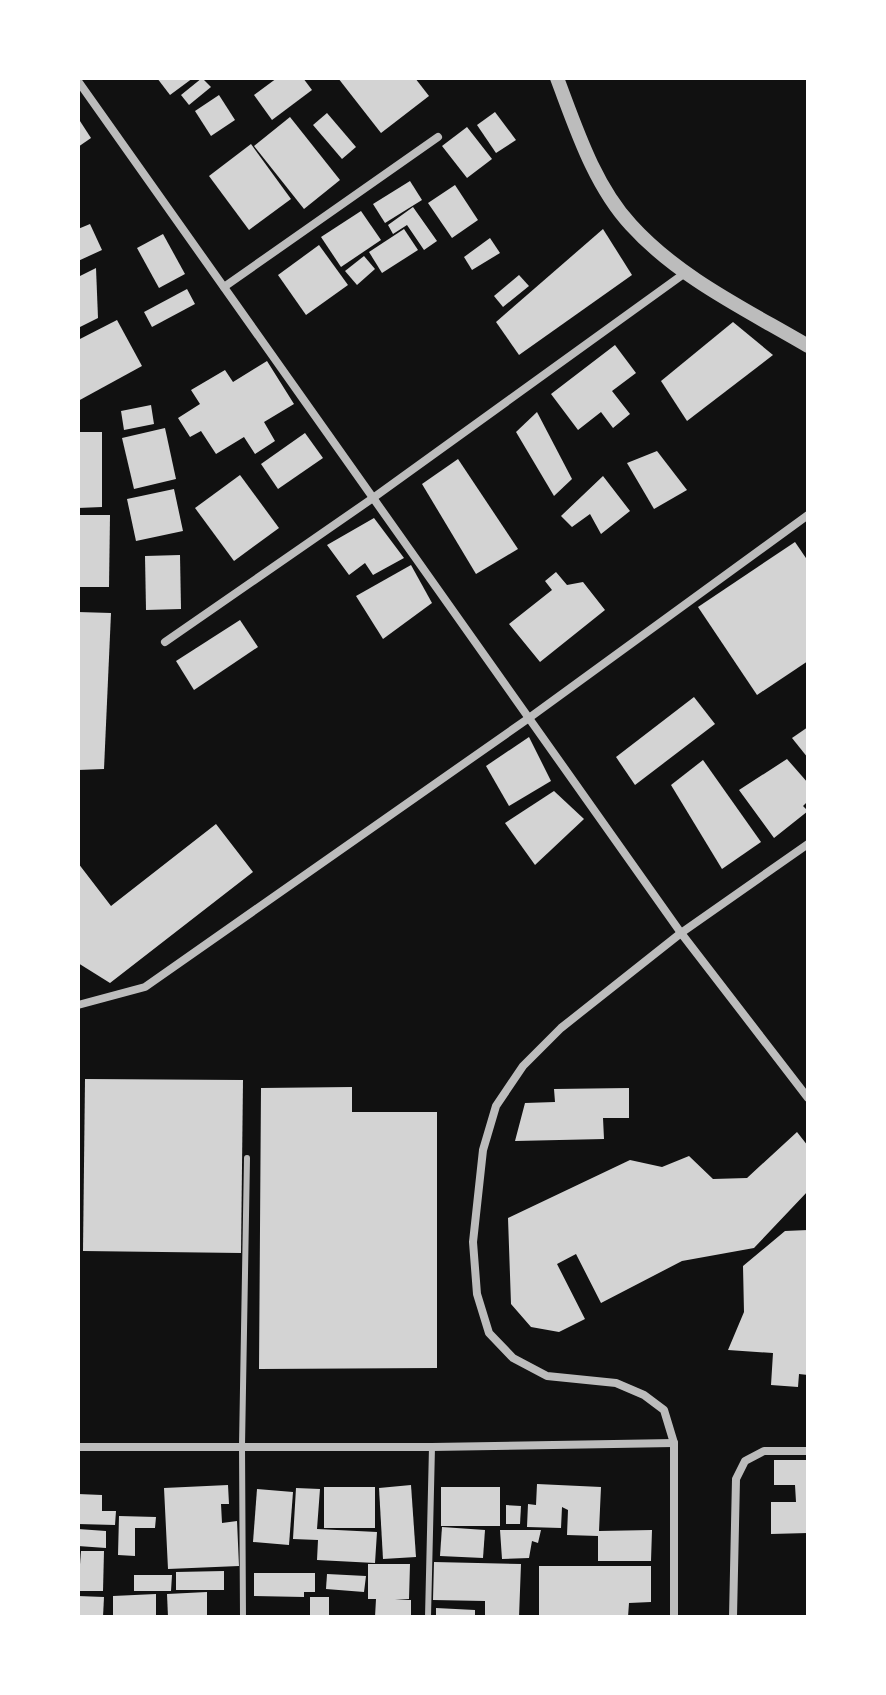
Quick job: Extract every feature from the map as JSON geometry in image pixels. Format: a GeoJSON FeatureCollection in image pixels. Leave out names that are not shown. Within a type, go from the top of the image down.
{"type":"FeatureCollection","features":[{"type":"Feature","properties":{"kind":"street"},"geometry":{"type":"LineString","coordinates":[[557,78],[583,144],[606,190],[631,225],[685,273],[808,346]]}},
{"type":"Feature","properties":{"kind":"street"},"geometry":{"type":"LineString","coordinates":[[78,81],[681,933],[808,1098]]}},
{"type":"Feature","properties":{"kind":"street"},"geometry":{"type":"LineString","coordinates":[[224,287],[438,137]]}},
{"type":"Feature","properties":{"kind":"street"},"geometry":{"type":"LineString","coordinates":[[165,642],[373,498],[685,273]]}},
{"type":"Feature","properties":{"kind":"street"},"geometry":{"type":"LineString","coordinates":[[78,1005],[145,987],[529,718],[808,515]]}},
{"type":"Feature","properties":{"kind":"street"},"geometry":{"type":"LineString","coordinates":[[674,1617],[674,1443],[664,1410],[644,1395],[616,1383],[547,1376],[513,1358],[489,1333],[477,1294],[473,1242],[483,1150],[496,1106],[523,1066],[561,1028],[681,933],[808,844]]}},
{"type":"Feature","properties":{"kind":"street"},"geometry":{"type":"LineString","coordinates":[[78,1447],[674,1443]]}},
{"type":"Feature","properties":{"kind":"street"},"geometry":{"type":"LineString","coordinates":[[733,1617],[736,1479],[745,1461],[764,1451],[808,1451]]}},
{"type":"Feature","properties":{"kind":"lane"},"geometry":{"type":"LineString","coordinates":[[243,1617],[242,1446],[247,1158]]}},
{"type":"Feature","properties":{"kind":"lane"},"geometry":{"type":"LineString","coordinates":[[428,1617],[432,1447]]}},
{"type":"Feature","properties":{"kind":"building"},"geometry":{"type":"Polygon","coordinates":[[[157,78],[193,78],[170,95],[157,78]]]}},
{"type":"Feature","properties":{"kind":"building"},"geometry":{"type":"Polygon","coordinates":[[[202,78],[211,87],[189,105],[181,95],[202,78]]]}},
{"type":"Feature","properties":{"kind":"building"},"geometry":{"type":"Polygon","coordinates":[[[277,78],[303,78],[312,90],[272,120],[254,95],[277,78]]]}},
{"type":"Feature","properties":{"kind":"building"},"geometry":{"type":"Polygon","coordinates":[[[338,78],[415,78],[429,96],[381,133],[338,78]]]}},
{"type":"Feature","properties":{"kind":"building"},"geometry":{"type":"Polygon","coordinates":[[[219,95],[235,120],[211,136],[195,111],[219,95]]]}},
{"type":"Feature","properties":{"kind":"building"},"geometry":{"type":"Polygon","coordinates":[[[495,112],[516,140],[496,153],[477,125],[495,112]]]}},
{"type":"Feature","properties":{"kind":"building"},"geometry":{"type":"Polygon","coordinates":[[[327,113],[356,147],[342,159],[313,125],[327,113]]]}},
{"type":"Feature","properties":{"kind":"building"},"geometry":{"type":"Polygon","coordinates":[[[290,117],[340,180],[304,209],[254,146],[290,117]]]}},
{"type":"Feature","properties":{"kind":"building"},"geometry":{"type":"Polygon","coordinates":[[[78,118],[91,138],[78,147],[78,118]]]}},
{"type":"Feature","properties":{"kind":"building"},"geometry":{"type":"Polygon","coordinates":[[[467,127],[492,159],[467,178],[442,146],[467,127]]]}},
{"type":"Feature","properties":{"kind":"building"},"geometry":{"type":"Polygon","coordinates":[[[251,144],[291,199],[249,230],[209,176],[251,144]]]}},
{"type":"Feature","properties":{"kind":"building"},"geometry":{"type":"Polygon","coordinates":[[[410,181],[422,200],[385,223],[373,204],[410,181]]]}},
{"type":"Feature","properties":{"kind":"building"},"geometry":{"type":"Polygon","coordinates":[[[455,185],[478,220],[452,238],[428,203],[455,185]]]}},
{"type":"Feature","properties":{"kind":"building"},"geometry":{"type":"Polygon","coordinates":[[[413,207],[437,241],[424,250],[407,225],[393,234],[388,225],[413,207]]]}},
{"type":"Feature","properties":{"kind":"building"},"geometry":{"type":"Polygon","coordinates":[[[361,211],[381,240],[341,267],[321,237],[361,211]]]}},
{"type":"Feature","properties":{"kind":"building"},"geometry":{"type":"Polygon","coordinates":[[[90,224],[102,250],[78,261],[78,229],[90,224]]]}},
{"type":"Feature","properties":{"kind":"building"},"geometry":{"type":"Polygon","coordinates":[[[404,229],[418,250],[382,273],[369,252],[404,229]]]}},
{"type":"Feature","properties":{"kind":"building"},"geometry":{"type":"Polygon","coordinates":[[[603,229],[632,275],[519,355],[496,322],[603,229]]]}},
{"type":"Feature","properties":{"kind":"building"},"geometry":{"type":"Polygon","coordinates":[[[163,234],[185,274],[159,288],[137,248],[163,234]]]}},
{"type":"Feature","properties":{"kind":"building"},"geometry":{"type":"Polygon","coordinates":[[[490,238],[500,253],[472,270],[464,257],[490,238]]]}},
{"type":"Feature","properties":{"kind":"building"},"geometry":{"type":"Polygon","coordinates":[[[319,245],[348,285],[306,315],[278,275],[319,245]]]}},
{"type":"Feature","properties":{"kind":"building"},"geometry":{"type":"Polygon","coordinates":[[[364,256],[375,269],[357,285],[345,271],[364,256]]]}},
{"type":"Feature","properties":{"kind":"building"},"geometry":{"type":"Polygon","coordinates":[[[96,268],[98,318],[78,328],[78,277],[96,268]]]}},
{"type":"Feature","properties":{"kind":"building"},"geometry":{"type":"Polygon","coordinates":[[[519,275],[529,286],[503,307],[494,296],[519,275]]]}},
{"type":"Feature","properties":{"kind":"building"},"geometry":{"type":"Polygon","coordinates":[[[187,289],[195,304],[152,327],[144,312],[187,289]]]}},
{"type":"Feature","properties":{"kind":"building"},"geometry":{"type":"Polygon","coordinates":[[[117,320],[142,366],[78,401],[78,340],[117,320]]]}},
{"type":"Feature","properties":{"kind":"building"},"geometry":{"type":"Polygon","coordinates":[[[733,322],[773,355],[687,421],[661,381],[733,322]]]}},
{"type":"Feature","properties":{"kind":"building"},"geometry":{"type":"Polygon","coordinates":[[[615,345],[636,373],[612,391],[630,414],[613,428],[601,412],[578,430],[551,394],[615,345]]]}},
{"type":"Feature","properties":{"kind":"building"},"geometry":{"type":"Polygon","coordinates":[[[267,361],[294,404],[264,422],[275,441],[255,454],[244,437],[216,454],[201,431],[190,437],[178,418],[200,404],[191,390],[225,370],[233,382],[267,361]]]}},
{"type":"Feature","properties":{"kind":"building"},"geometry":{"type":"Polygon","coordinates":[[[151,405],[154,424],[124,430],[121,411],[151,405]]]}},
{"type":"Feature","properties":{"kind":"building"},"geometry":{"type":"Polygon","coordinates":[[[537,412],[572,479],[554,496],[516,432],[537,412]]]}},
{"type":"Feature","properties":{"kind":"building"},"geometry":{"type":"Polygon","coordinates":[[[165,428],[176,479],[134,489],[122,438],[165,428]]]}},
{"type":"Feature","properties":{"kind":"building"},"geometry":{"type":"Polygon","coordinates":[[[78,432],[102,432],[102,507],[78,508],[78,432]]]}},
{"type":"Feature","properties":{"kind":"building"},"geometry":{"type":"Polygon","coordinates":[[[305,433],[323,458],[278,489],[261,464],[305,433]]]}},
{"type":"Feature","properties":{"kind":"building"},"geometry":{"type":"Polygon","coordinates":[[[657,451],[687,490],[654,509],[627,463],[657,451]]]}},
{"type":"Feature","properties":{"kind":"building"},"geometry":{"type":"Polygon","coordinates":[[[458,459],[518,549],[476,574],[422,484],[458,459]]]}},
{"type":"Feature","properties":{"kind":"building"},"geometry":{"type":"Polygon","coordinates":[[[240,475],[279,528],[234,561],[195,508],[240,475]]]}},
{"type":"Feature","properties":{"kind":"building"},"geometry":{"type":"Polygon","coordinates":[[[603,476],[630,511],[601,534],[590,514],[572,527],[561,516],[603,476]]]}},
{"type":"Feature","properties":{"kind":"building"},"geometry":{"type":"Polygon","coordinates":[[[174,489],[183,531],[136,541],[127,499],[174,489]]]}},
{"type":"Feature","properties":{"kind":"building"},"geometry":{"type":"Polygon","coordinates":[[[78,515],[110,515],[109,587],[78,587],[78,515]]]}},
{"type":"Feature","properties":{"kind":"building"},"geometry":{"type":"Polygon","coordinates":[[[374,518],[404,558],[373,575],[365,563],[349,575],[327,545],[374,518]]]}},
{"type":"Feature","properties":{"kind":"building"},"geometry":{"type":"Polygon","coordinates":[[[795,542],[808,561],[808,661],[757,695],[698,607],[795,542]]]}},
{"type":"Feature","properties":{"kind":"building"},"geometry":{"type":"Polygon","coordinates":[[[180,555],[181,609],[146,610],[145,556],[180,555]]]}},
{"type":"Feature","properties":{"kind":"building"},"geometry":{"type":"Polygon","coordinates":[[[411,565],[432,603],[383,639],[356,596],[411,565]]]}},
{"type":"Feature","properties":{"kind":"building"},"geometry":{"type":"Polygon","coordinates":[[[556,572],[567,585],[583,582],[605,610],[540,662],[509,624],[552,590],[545,581],[556,572]]]}},
{"type":"Feature","properties":{"kind":"building"},"geometry":{"type":"Polygon","coordinates":[[[78,612],[111,613],[104,769],[78,770],[78,612]]]}},
{"type":"Feature","properties":{"kind":"building"},"geometry":{"type":"Polygon","coordinates":[[[240,620],[258,647],[194,690],[176,661],[240,620]]]}},
{"type":"Feature","properties":{"kind":"building"},"geometry":{"type":"Polygon","coordinates":[[[694,697],[715,724],[635,785],[616,757],[694,697]]]}},
{"type":"Feature","properties":{"kind":"building"},"geometry":{"type":"Polygon","coordinates":[[[808,727],[808,758],[792,738],[808,727]]]}},
{"type":"Feature","properties":{"kind":"building"},"geometry":{"type":"Polygon","coordinates":[[[529,737],[551,781],[509,806],[486,766],[529,737]]]}},
{"type":"Feature","properties":{"kind":"building"},"geometry":{"type":"Polygon","coordinates":[[[787,759],[808,783],[808,801],[803,806],[808,811],[774,838],[739,790],[787,759]]]}},
{"type":"Feature","properties":{"kind":"building"},"geometry":{"type":"Polygon","coordinates":[[[703,760],[761,842],[722,869],[671,785],[703,760]]]}},
{"type":"Feature","properties":{"kind":"building"},"geometry":{"type":"Polygon","coordinates":[[[554,791],[584,819],[535,865],[505,823],[554,791]]]}},
{"type":"Feature","properties":{"kind":"building"},"geometry":{"type":"Polygon","coordinates":[[[216,824],[253,872],[110,983],[78,963],[78,863],[111,906],[216,824]]]}},
{"type":"Feature","properties":{"kind":"building"},"geometry":{"type":"Polygon","coordinates":[[[85,1079],[243,1080],[241,1253],[83,1251],[85,1079]]]}},
{"type":"Feature","properties":{"kind":"building"},"geometry":{"type":"Polygon","coordinates":[[[352,1087],[352,1112],[437,1112],[437,1368],[259,1369],[261,1088],[352,1087]]]}},
{"type":"Feature","properties":{"kind":"building"},"geometry":{"type":"Polygon","coordinates":[[[629,1088],[629,1118],[603,1118],[604,1139],[515,1141],[525,1103],[555,1102],[554,1089],[629,1088]]]}},
{"type":"Feature","properties":{"kind":"building"},"geometry":{"type":"Polygon","coordinates":[[[797,1132],[808,1146],[808,1191],[754,1248],[682,1261],[601,1303],[576,1254],[557,1264],[585,1319],[559,1332],[531,1327],[511,1304],[508,1218],[630,1160],[662,1167],[689,1156],[713,1179],[747,1178],[797,1132]]]}},
{"type":"Feature","properties":{"kind":"building"},"geometry":{"type":"Polygon","coordinates":[[[808,1230],[808,1375],[799,1374],[798,1387],[771,1385],[773,1353],[728,1350],[744,1312],[743,1266],[785,1231],[808,1230]]]}},
{"type":"Feature","properties":{"kind":"building"},"geometry":{"type":"Polygon","coordinates":[[[774,1460],[808,1460],[808,1533],[771,1534],[771,1502],[796,1502],[795,1485],[774,1485],[774,1460]]]}},
{"type":"Feature","properties":{"kind":"building"},"geometry":{"type":"Polygon","coordinates":[[[537,1484],[601,1487],[599,1531],[652,1530],[651,1561],[598,1561],[598,1536],[567,1535],[568,1510],[562,1507],[561,1528],[527,1527],[528,1504],[536,1505],[537,1484]]]}},
{"type":"Feature","properties":{"kind":"building"},"geometry":{"type":"Polygon","coordinates":[[[228,1485],[229,1504],[221,1504],[222,1523],[237,1521],[239,1566],[168,1569],[164,1488],[228,1485]]]}},
{"type":"Feature","properties":{"kind":"building"},"geometry":{"type":"Polygon","coordinates":[[[411,1485],[416,1557],[383,1559],[379,1488],[411,1485]]]}},
{"type":"Feature","properties":{"kind":"building"},"geometry":{"type":"Polygon","coordinates":[[[324,1487],[375,1487],[375,1528],[324,1528],[324,1487]]]}},
{"type":"Feature","properties":{"kind":"building"},"geometry":{"type":"Polygon","coordinates":[[[441,1487],[500,1487],[500,1526],[441,1526],[441,1487]]]}},
{"type":"Feature","properties":{"kind":"building"},"geometry":{"type":"Polygon","coordinates":[[[296,1488],[320,1489],[317,1529],[377,1532],[375,1563],[317,1560],[318,1540],[293,1539],[296,1488]]]}},
{"type":"Feature","properties":{"kind":"building"},"geometry":{"type":"Polygon","coordinates":[[[257,1489],[293,1492],[289,1545],[253,1542],[257,1489]]]}},
{"type":"Feature","properties":{"kind":"building"},"geometry":{"type":"Polygon","coordinates":[[[78,1494],[102,1495],[102,1511],[116,1511],[115,1525],[78,1524],[78,1494]]]}},
{"type":"Feature","properties":{"kind":"building"},"geometry":{"type":"Polygon","coordinates":[[[506,1505],[521,1506],[520,1524],[506,1524],[506,1505]]]}},
{"type":"Feature","properties":{"kind":"building"},"geometry":{"type":"Polygon","coordinates":[[[119,1516],[156,1517],[155,1528],[135,1528],[135,1556],[118,1555],[119,1516]]]}},
{"type":"Feature","properties":{"kind":"building"},"geometry":{"type":"Polygon","coordinates":[[[442,1527],[485,1530],[483,1558],[440,1556],[442,1527]]]}},
{"type":"Feature","properties":{"kind":"building"},"geometry":{"type":"Polygon","coordinates":[[[78,1529],[106,1531],[106,1548],[78,1546],[78,1529]]]}},
{"type":"Feature","properties":{"kind":"building"},"geometry":{"type":"Polygon","coordinates":[[[500,1530],[541,1530],[538,1543],[532,1541],[529,1558],[502,1559],[500,1530]]]}},
{"type":"Feature","properties":{"kind":"building"},"geometry":{"type":"Polygon","coordinates":[[[81,1551],[104,1551],[103,1591],[78,1591],[81,1551]]]}},
{"type":"Feature","properties":{"kind":"building"},"geometry":{"type":"Polygon","coordinates":[[[434,1562],[521,1564],[519,1617],[485,1617],[485,1601],[433,1600],[434,1562]]]}},
{"type":"Feature","properties":{"kind":"building"},"geometry":{"type":"Polygon","coordinates":[[[368,1564],[410,1564],[409,1599],[395,1600],[411,1600],[411,1617],[375,1617],[376,1599],[368,1599],[368,1564]]]}},
{"type":"Feature","properties":{"kind":"building"},"geometry":{"type":"Polygon","coordinates":[[[539,1566],[651,1566],[651,1602],[629,1603],[628,1617],[539,1617],[539,1566]]]}},
{"type":"Feature","properties":{"kind":"building"},"geometry":{"type":"Polygon","coordinates":[[[224,1571],[224,1590],[176,1590],[176,1572],[224,1571]]]}},
{"type":"Feature","properties":{"kind":"building"},"geometry":{"type":"Polygon","coordinates":[[[254,1573],[315,1573],[315,1592],[304,1592],[304,1597],[254,1596],[254,1573]]]}},
{"type":"Feature","properties":{"kind":"building"},"geometry":{"type":"Polygon","coordinates":[[[327,1574],[366,1576],[364,1592],[326,1589],[327,1574]]]}},
{"type":"Feature","properties":{"kind":"building"},"geometry":{"type":"Polygon","coordinates":[[[134,1575],[172,1575],[171,1591],[134,1591],[134,1575]]]}},
{"type":"Feature","properties":{"kind":"building"},"geometry":{"type":"Polygon","coordinates":[[[207,1592],[207,1617],[168,1617],[167,1594],[207,1592]]]}},
{"type":"Feature","properties":{"kind":"building"},"geometry":{"type":"Polygon","coordinates":[[[156,1594],[156,1617],[113,1617],[113,1596],[156,1594]]]}},
{"type":"Feature","properties":{"kind":"building"},"geometry":{"type":"Polygon","coordinates":[[[78,1596],[104,1597],[103,1617],[78,1617],[78,1596]]]}},
{"type":"Feature","properties":{"kind":"building"},"geometry":{"type":"Polygon","coordinates":[[[310,1597],[329,1597],[329,1617],[310,1617],[310,1597]]]}},
{"type":"Feature","properties":{"kind":"building"},"geometry":{"type":"Polygon","coordinates":[[[436,1608],[475,1610],[475,1617],[436,1617],[436,1608]]]}}]}
